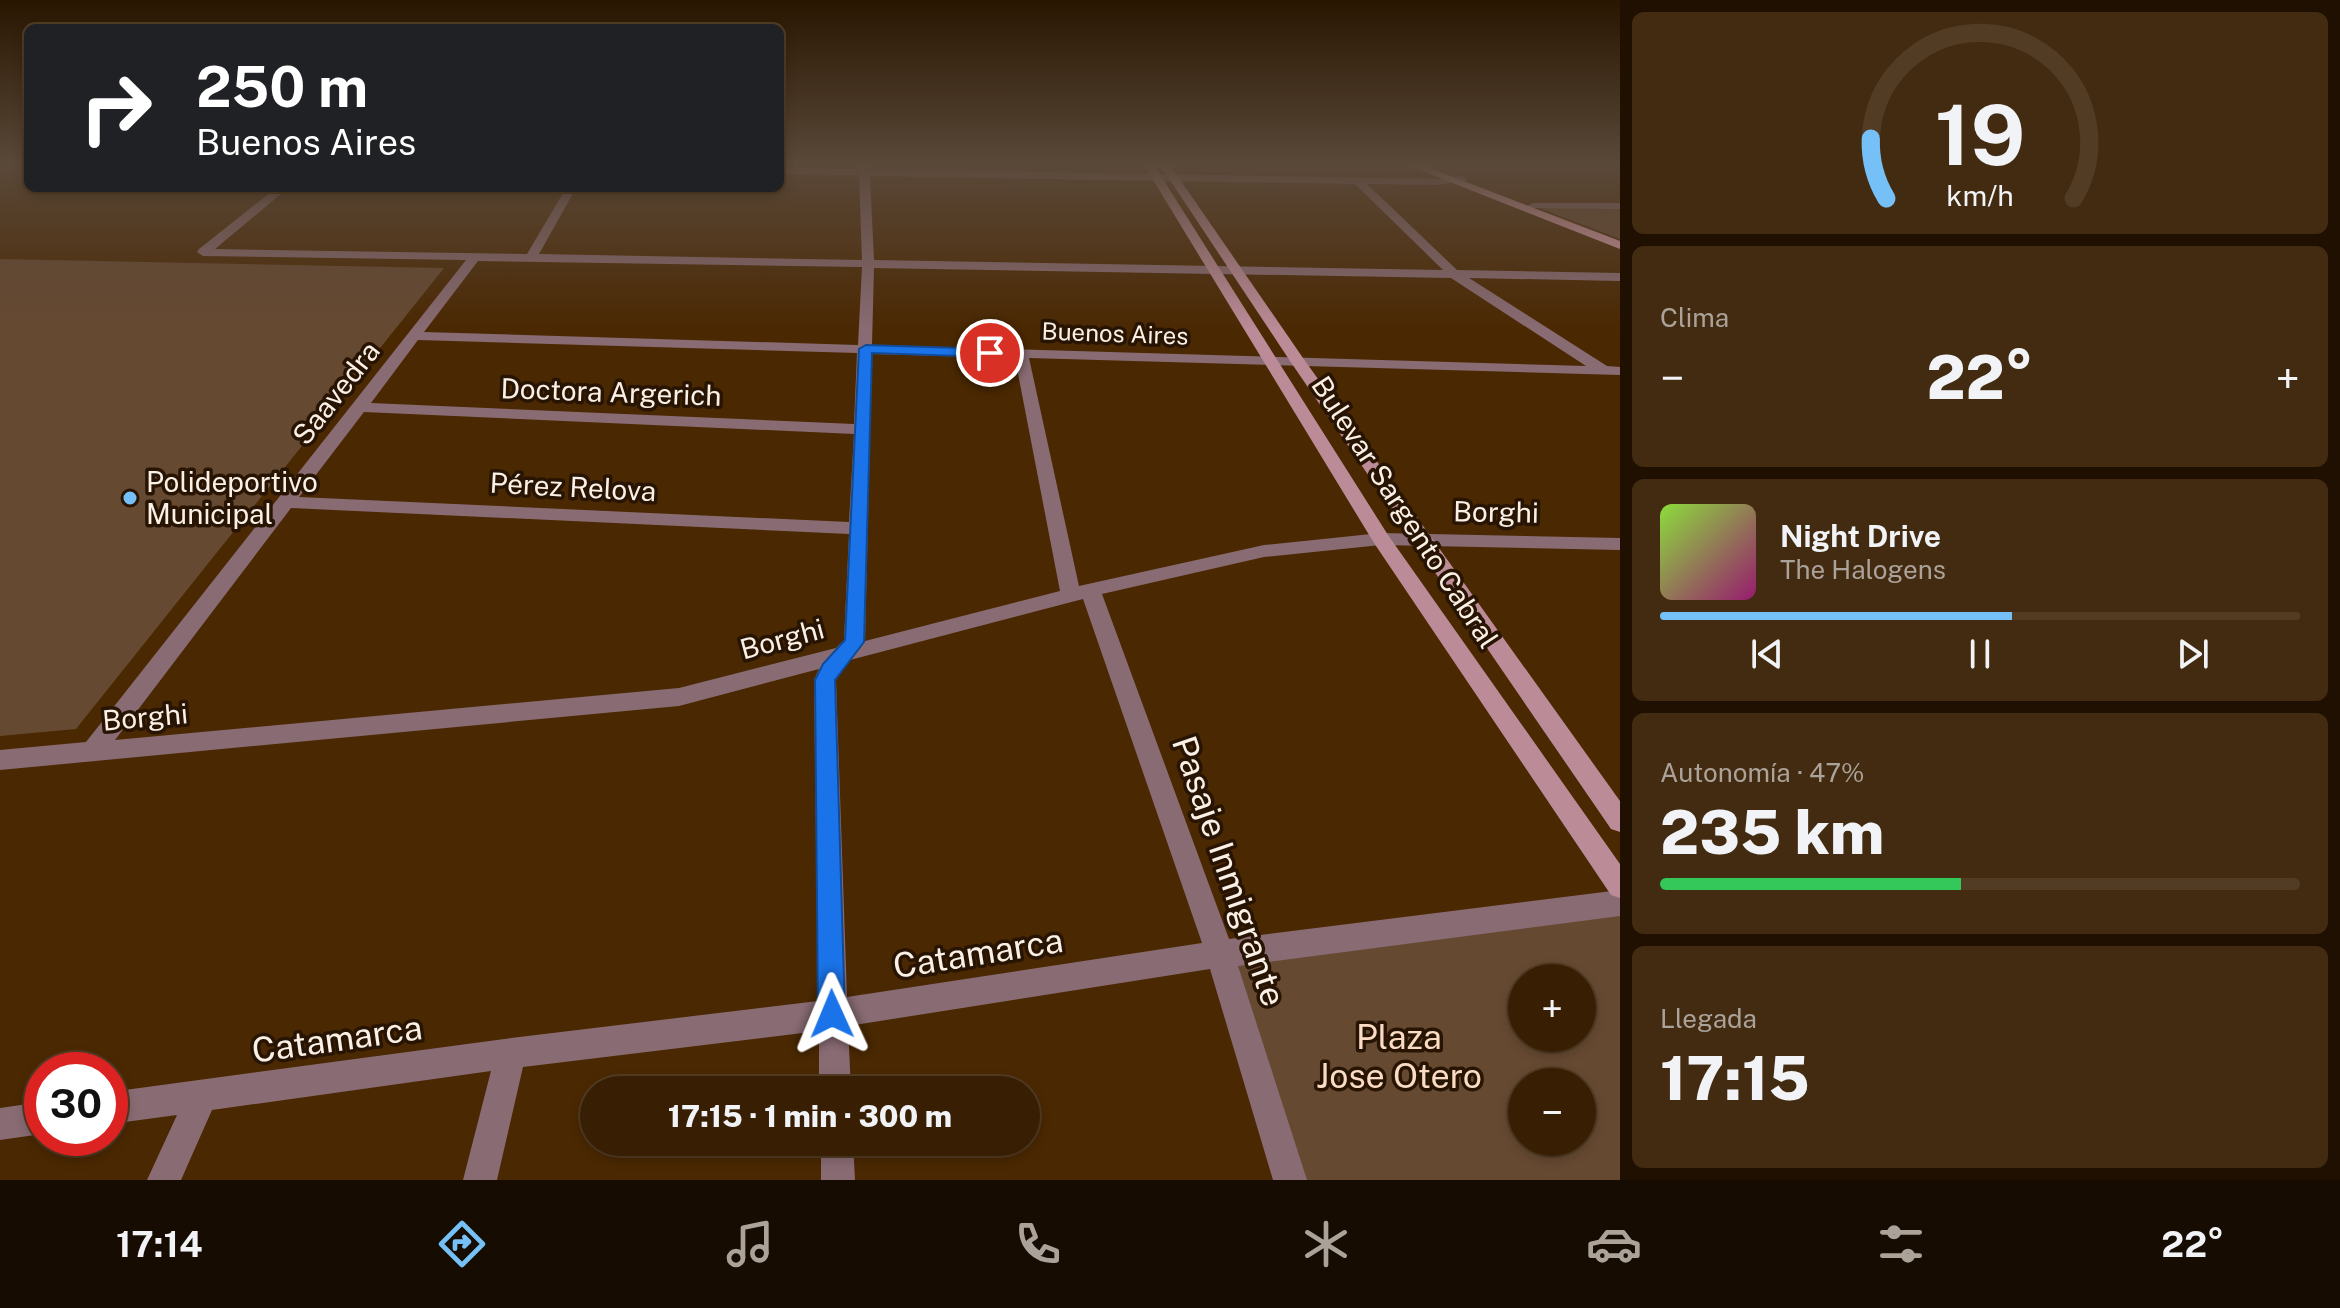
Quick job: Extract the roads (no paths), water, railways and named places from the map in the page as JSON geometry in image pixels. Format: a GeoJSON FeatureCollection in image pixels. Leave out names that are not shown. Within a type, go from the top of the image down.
{"type":"FeatureCollection","features":[{"type":"Feature","properties":{"kind":"main road","name":"Bulevar Sargento Cabral"},"geometry":{"type":"LineString","coordinates":[[1188,220],[1216,271],[1381,539],[1620,886]]}},
{"type":"Feature","properties":{"kind":"main road","name":"Bulevar Sargento Cabral"},"geometry":{"type":"LineString","coordinates":[[1197,220],[1620,821]]}},
{"type":"Feature","properties":{"kind":"main road"},"geometry":{"type":"LineString","coordinates":[[1558,220],[1620,245]]}},
{"type":"Feature","properties":{"kind":"main road"},"geometry":{"type":"LineString","coordinates":[[1570,220],[1620,239]]}},
{"type":"Feature","properties":{"kind":"street"},"geometry":{"type":"LineString","coordinates":[[243,220],[203,252],[1620,277]]}},
{"type":"Feature","properties":{"kind":"street"},"geometry":{"type":"LineString","coordinates":[[530,259],[552,220]]}},
{"type":"Feature","properties":{"kind":"street"},"geometry":{"type":"LineString","coordinates":[[834,1076],[825,680],[830,669],[854,642],[860,429],[866,349],[866,220]]}},
{"type":"Feature","properties":{"kind":"street"},"geometry":{"type":"LineString","coordinates":[[1398,220],[1455,275],[1612,371],[1620,381]]}},
{"type":"Feature","properties":{"kind":"street","name":"Saavedra"},"geometry":{"type":"LineString","coordinates":[[92,752],[474,258]]}},
{"type":"Feature","properties":{"kind":"street","name":"Buenos Aires"},"geometry":{"type":"LineString","coordinates":[[416,336],[1612,371]]}},
{"type":"Feature","properties":{"kind":"street","name":"Pasaje Inmigrante"},"geometry":{"type":"LineString","coordinates":[[1021,353],[1081,592],[1220,954],[1290,1180]]}},
{"type":"Feature","properties":{"kind":"street","name":"Doctora Argerich"},"geometry":{"type":"LineString","coordinates":[[360,407],[860,429]]}},
{"type":"Feature","properties":{"kind":"street","name":"Pérez Relova"},"geometry":{"type":"LineString","coordinates":[[287,502],[856,528]]}},
{"type":"Feature","properties":{"kind":"street","name":"Borghi"},"geometry":{"type":"LineString","coordinates":[[0,760],[679,697],[1081,592],[1264,551],[1381,539],[1620,544]]}},
{"type":"Feature","properties":{"kind":"street","name":"Catamarca"},"geometry":{"type":"LineString","coordinates":[[128,1106],[511,1053],[832,1014],[1220,954],[1620,903]]}},
{"type":"Feature","properties":{"kind":"street"},"geometry":{"type":"LineString","coordinates":[[480,1180],[511,1053]]}},
{"type":"Feature","properties":{"kind":"street"},"geometry":{"type":"LineString","coordinates":[[164,1180],[202,1096]]}},
{"type":"Feature","properties":{"kind":"street"},"geometry":{"type":"LineString","coordinates":[[0,1124],[24,1121]]}},
{"type":"Feature","properties":{"kind":"street"},"geometry":{"type":"LineString","coordinates":[[837,1156],[838,1180]]}},
{"type":"Feature","properties":{"kind":"place","name":"Polideportivo Municipal"},"geometry":{"type":"Point","coordinates":[130,498]}},
{"type":"Feature","properties":{"kind":"park label","name":"Plaza Jose Otero"},"geometry":{"type":"Point","coordinates":[1399,1056]}}]}
